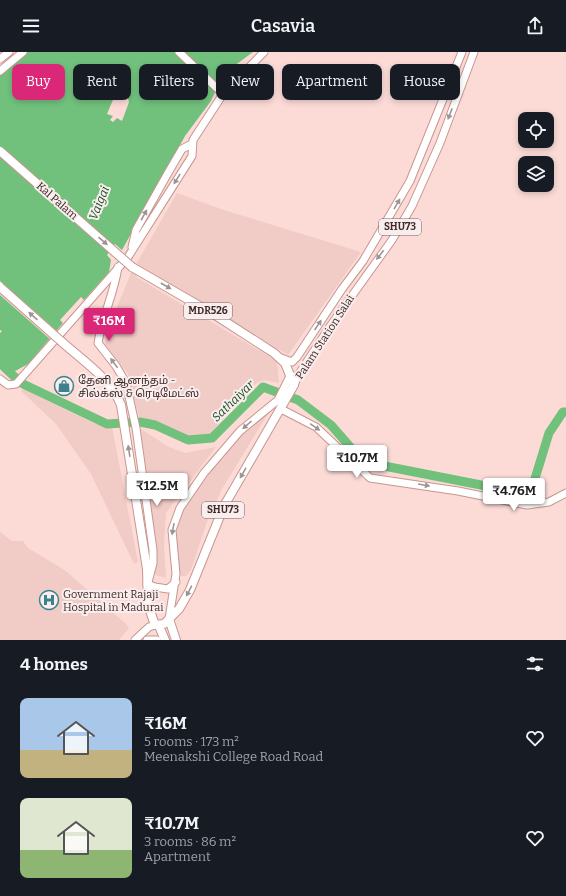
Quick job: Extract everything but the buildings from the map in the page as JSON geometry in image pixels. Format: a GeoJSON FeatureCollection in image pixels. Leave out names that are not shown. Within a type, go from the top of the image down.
{"type":"FeatureCollection","features":[{"type":"Feature","properties":{"kind":"highway","name":"Kal Palam"},"geometry":{"type":"LineString","coordinates":[[0,151],[132,266],[215,315],[281,358]]}},
{"type":"Feature","properties":{"kind":"highway"},"geometry":{"type":"LineString","coordinates":[[0,288],[62,342],[104,381],[117,396],[126,432],[147,570],[148,605],[165,640]]}},
{"type":"Feature","properties":{"kind":"highway"},"geometry":{"type":"LineString","coordinates":[[281,358],[295,375]]}},
{"type":"Feature","properties":{"kind":"highway","name":"Palam Station Salai"},"geometry":{"type":"LineString","coordinates":[[169,620],[179,608],[190,590],[224,506],[281,404],[295,375]]}},
{"type":"Feature","properties":{"kind":"highway"},"geometry":{"type":"LineString","coordinates":[[169,620],[176,640]]}},
{"type":"Feature","properties":{"kind":"highway","name":"SHU73"},"geometry":{"type":"LineString","coordinates":[[157,626],[164,624],[169,620]]}},
{"type":"Feature","properties":{"kind":"main road"},"geometry":{"type":"LineString","coordinates":[[0,59],[9,52]]}},
{"type":"Feature","properties":{"kind":"main road"},"geometry":{"type":"LineString","coordinates":[[0,71],[23,52]]}},
{"type":"Feature","properties":{"kind":"main road"},"geometry":{"type":"LineString","coordinates":[[179,52],[216,87]]}},
{"type":"Feature","properties":{"kind":"main road","name":"Palam Station Salai"},"geometry":{"type":"LineString","coordinates":[[281,358],[292,362],[363,261],[410,181],[462,52]]}},
{"type":"Feature","properties":{"kind":"main road","name":"Palam Station Salai"},"geometry":{"type":"LineString","coordinates":[[295,375],[392,240],[412,206],[440,143],[474,52]]}},
{"type":"Feature","properties":{"kind":"main road"},"geometry":{"type":"LineString","coordinates":[[253,64],[263,55]]}},
{"type":"Feature","properties":{"kind":"main road"},"geometry":{"type":"LineString","coordinates":[[0,379],[8,385],[16,384],[132,251],[192,156],[192,144],[216,100]]}},
{"type":"Feature","properties":{"kind":"main road"},"geometry":{"type":"LineString","coordinates":[[132,251],[136,230],[182,149],[192,144]]}},
{"type":"Feature","properties":{"kind":"main road"},"geometry":{"type":"LineString","coordinates":[[118,267],[115,286],[101,324],[98,344],[116,366],[126,383],[136,428],[153,550],[153,563],[147,584],[154,587],[168,589],[176,582]]}},
{"type":"Feature","properties":{"kind":"main road"},"geometry":{"type":"LineString","coordinates":[[169,620],[176,582],[172,530],[180,508],[204,473],[240,431],[281,404],[316,427],[370,478],[450,490],[527,505],[549,502],[566,493]]}},
{"type":"Feature","properties":{"kind":"main road"},"geometry":{"type":"LineString","coordinates":[[135,640],[149,628],[157,626]]}},
{"type":"Feature","properties":{"kind":"main road"},"geometry":{"type":"LineString","coordinates":[[147,640],[157,640]]}},
{"type":"Feature","properties":{"kind":"shaded area"},"geometry":{"type":"Polygon","coordinates":[[[177,193],[224,210],[361,252],[288,355],[143,268],[136,277],[277,361],[279,383],[264,380],[251,386],[209,435],[189,437],[156,422],[139,417],[128,374],[105,344],[108,329],[131,273],[177,193]]]}},
{"type":"Feature","properties":{"kind":"shaded area"},"geometry":{"type":"Polygon","coordinates":[[[24,387],[39,397],[93,423],[112,427],[138,562],[134,564],[91,474],[56,424],[21,391],[24,387]]]}},
{"type":"Feature","properties":{"kind":"shaded area"},"geometry":{"type":"Polygon","coordinates":[[[266,409],[269,412],[222,489],[207,522],[191,570],[186,576],[181,576],[173,542],[178,513],[200,481],[231,444],[266,409]]]}},
{"type":"Feature","properties":{"kind":"shaded area"},"geometry":{"type":"Polygon","coordinates":[[[141,429],[169,447],[185,453],[216,447],[166,513],[164,546],[166,578],[155,575],[141,429]]]}},
{"type":"Feature","properties":{"kind":"shaded area","name":"Government Rajaji Hospital in Madurai"},"geometry":{"type":"Polygon","coordinates":[[[0,532],[12,541],[23,541],[28,548],[66,571],[129,628],[119,640],[0,640],[0,532]]]}},
{"type":"Feature","properties":{"kind":"water","name":"Vaigai"},"geometry":{"type":"Polygon","coordinates":[[[27,52],[253,52],[237,64],[216,64],[216,91],[211,101],[185,136],[122,250],[115,244],[107,255],[111,260],[109,272],[84,300],[81,297],[60,320],[63,323],[28,364],[8,375],[0,367],[0,333],[2,331],[0,330],[0,73],[27,52]]]}},
{"type":"Feature","properties":{"kind":"pier"},"geometry":{"type":"Polygon","coordinates":[[[0,281],[58,332],[51,340],[0,295],[0,281]]]}},
{"type":"Feature","properties":{"kind":"waterway","name":"Sathaiyar"},"geometry":{"type":"LineString","coordinates":[[0,363],[21,383],[107,424],[140,422],[155,425],[188,440],[212,438],[263,387],[298,400],[331,425],[352,449],[374,464],[481,485],[522,497],[533,485],[549,433],[563,412],[566,412]]}},
{"type":"Feature","properties":{"kind":"place","name":"தேனி ஆனந்தம் - சில்க்ஸ் & ரெடிமேட்ஸ்"},"geometry":{"type":"Point","coordinates":[64,386]}},
{"type":"Feature","properties":{"kind":"place","name":"Government Rajaji Hospital in Madurai"},"geometry":{"type":"Point","coordinates":[49,600]}}]}
